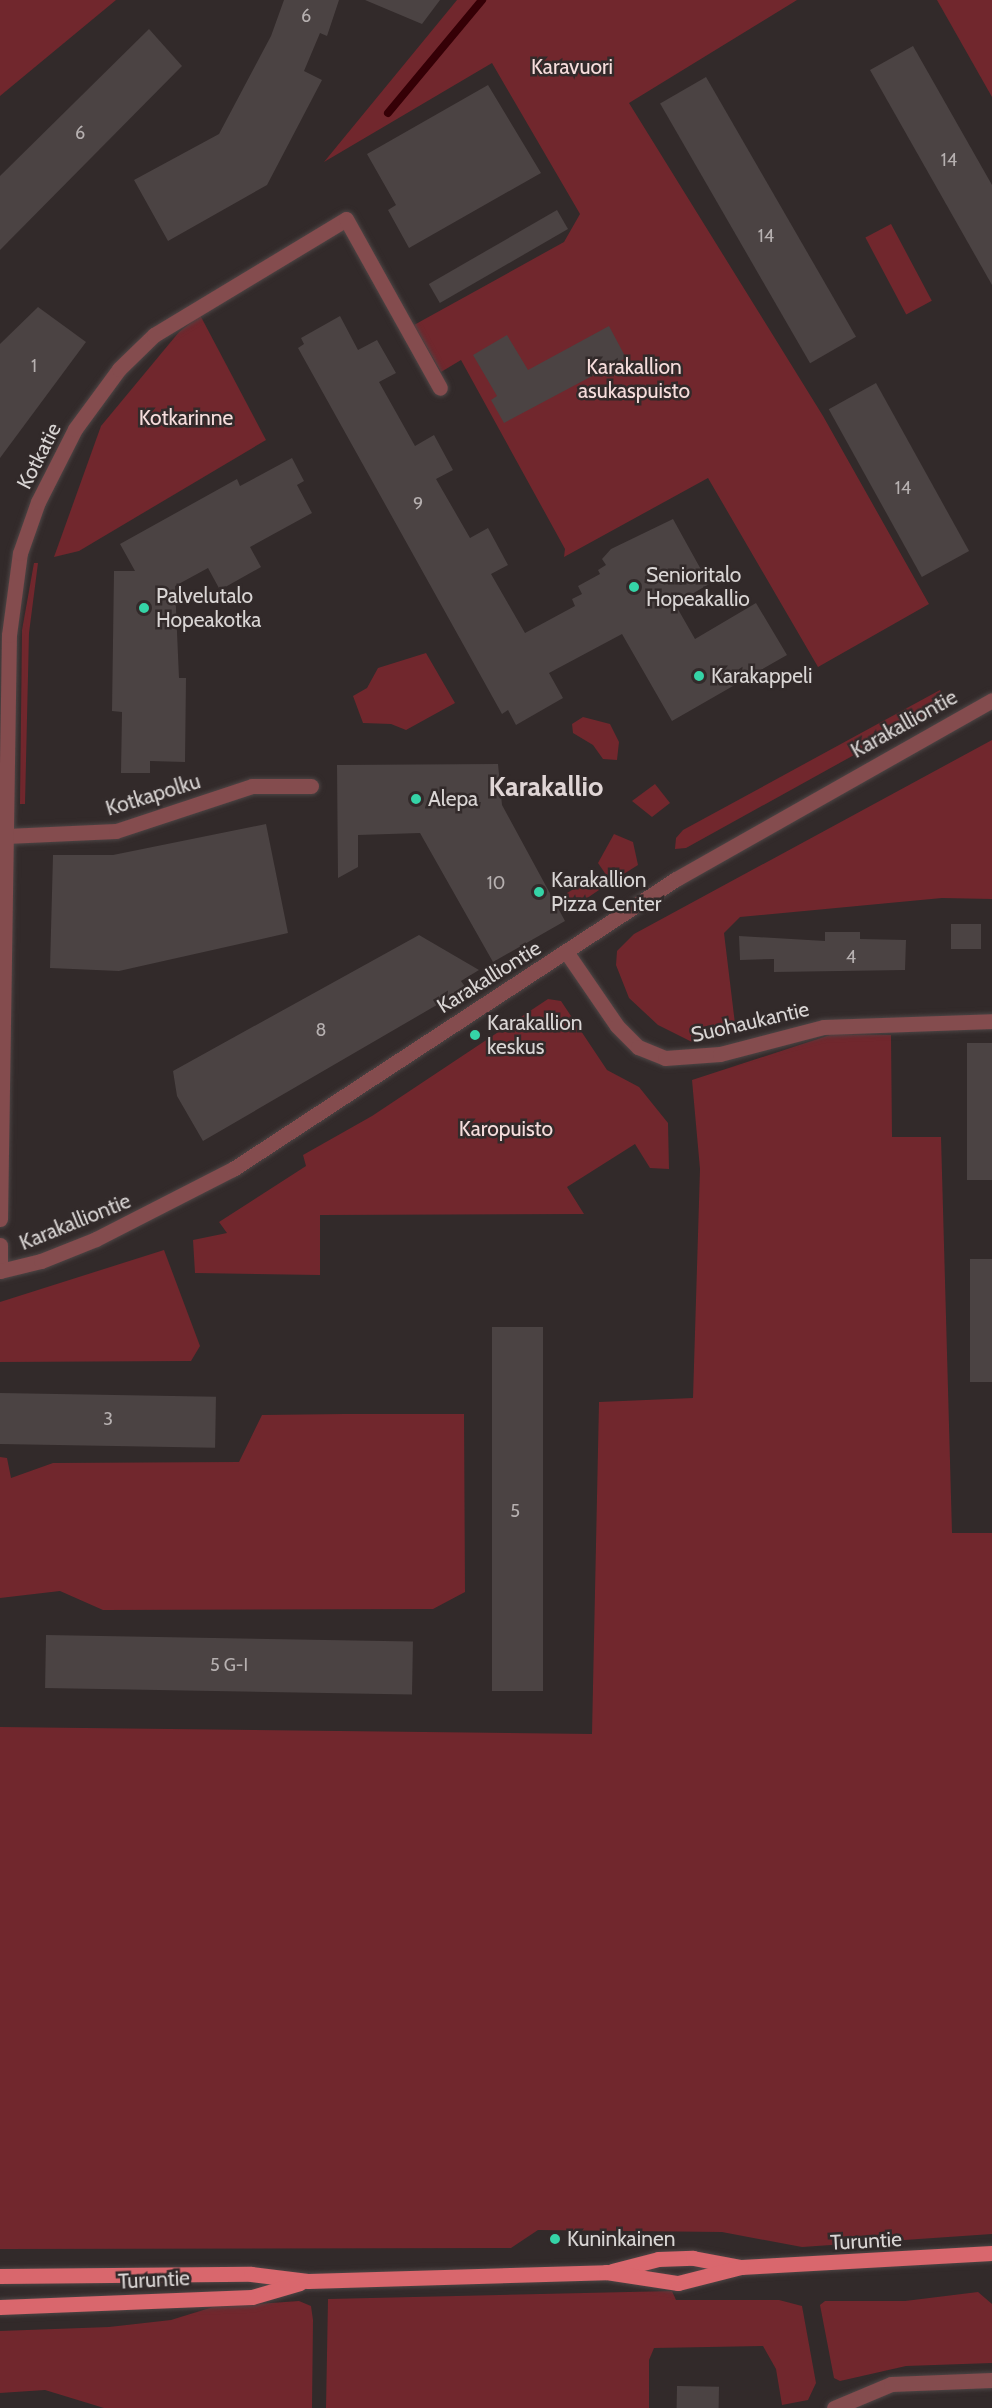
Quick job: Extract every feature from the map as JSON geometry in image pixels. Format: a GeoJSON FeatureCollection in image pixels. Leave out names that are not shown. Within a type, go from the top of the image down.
{"type":"FeatureCollection","features":[{"type":"Feature","properties":{"kind":"main road","name":"Turuntie"},"geometry":{"type":"LineString","coordinates":[[606,2272],[678,2283],[741,2267],[992,2253]]}},
{"type":"Feature","properties":{"kind":"main road","name":"Turuntie"},"geometry":{"type":"LineString","coordinates":[[0,2276],[251,2274],[308,2281],[606,2272],[677,2258],[741,2267]]}},
{"type":"Feature","properties":{"kind":"main road","name":"Turuntie"},"geometry":{"type":"LineString","coordinates":[[0,2307],[252,2297],[308,2281]]}},
{"type":"Feature","properties":{"kind":"street","name":"Kotkatie"},"geometry":{"type":"LineString","coordinates":[[0,1219],[6,836],[7,580],[38,502],[69,439],[119,369],[179,316],[346,219],[440,388]]}},
{"type":"Feature","properties":{"kind":"street","name":"Karakalliontie"},"geometry":{"type":"LineString","coordinates":[[0,1271],[41,1261],[178,1201],[294,1133],[732,845],[992,700]]}},
{"type":"Feature","properties":{"kind":"street","name":"Kotkapolku"},"geometry":{"type":"LineString","coordinates":[[6,836],[116,831],[252,786],[311,786]]}},
{"type":"Feature","properties":{"kind":"street","name":"Suohaukantie"},"geometry":{"type":"LineString","coordinates":[[567,953],[617,1026],[638,1047],[665,1058],[720,1054],[824,1027],[992,1021]]}},
{"type":"Feature","properties":{"kind":"street"},"geometry":{"type":"LineString","coordinates":[[0,1245],[0,1271]]}},
{"type":"Feature","properties":{"kind":"street"},"geometry":{"type":"LineString","coordinates":[[834,2408],[891,2384],[992,2380]]}},
{"type":"Feature","properties":{"kind":"green space"},"geometry":{"type":"Polygon","coordinates":[[[0,0],[116,0],[0,96],[0,0]]]}},
{"type":"Feature","properties":{"kind":"green space","name":"Karavuori"},"geometry":{"type":"Polygon","coordinates":[[[457,0],[797,0],[629,103],[823,416],[929,604],[818,667],[708,478],[564,557],[565,549],[461,360],[441,372],[414,325],[564,242],[580,214],[492,63],[324,162],[457,0]]]}},
{"type":"Feature","properties":{"kind":"green space"},"geometry":{"type":"Polygon","coordinates":[[[937,0],[992,0],[992,97],[937,0]]]}},
{"type":"Feature","properties":{"kind":"green space"},"geometry":{"type":"Polygon","coordinates":[[[891,224],[932,301],[906,314],[865,238],[891,224]]]}},
{"type":"Feature","properties":{"kind":"green space","name":"Kotkarinne"},"geometry":{"type":"Polygon","coordinates":[[[200,315],[266,440],[79,551],[54,557],[101,426],[179,332],[200,315]]]}},
{"type":"Feature","properties":{"kind":"green space"},"geometry":{"type":"Polygon","coordinates":[[[34,563],[38,563],[29,633],[25,804],[20,804],[22,630],[34,563]]]}},
{"type":"Feature","properties":{"kind":"green space"},"geometry":{"type":"Polygon","coordinates":[[[426,653],[455,703],[406,730],[391,724],[363,723],[353,696],[367,688],[378,668],[426,653]]]}},
{"type":"Feature","properties":{"kind":"green space"},"geometry":{"type":"Polygon","coordinates":[[[940,690],[948,703],[686,848],[675,849],[676,838],[683,830],[940,690]]]}},
{"type":"Feature","properties":{"kind":"green space"},"geometry":{"type":"Polygon","coordinates":[[[583,717],[610,724],[619,742],[617,760],[603,759],[593,745],[573,733],[572,724],[583,717]]]}},
{"type":"Feature","properties":{"kind":"green space"},"geometry":{"type":"Polygon","coordinates":[[[992,740],[992,899],[942,898],[740,917],[724,933],[736,1032],[692,1042],[658,1025],[629,998],[616,965],[617,951],[634,934],[992,740]]]}},
{"type":"Feature","properties":{"kind":"green space"},"geometry":{"type":"Polygon","coordinates":[[[655,784],[670,803],[652,817],[632,801],[655,784]]]}},
{"type":"Feature","properties":{"kind":"green space"},"geometry":{"type":"Polygon","coordinates":[[[614,834],[633,842],[638,865],[611,882],[598,863],[614,834]]]}},
{"type":"Feature","properties":{"kind":"green space"},"geometry":{"type":"Polygon","coordinates":[[[592,878],[599,890],[574,907],[567,893],[592,878]]]}},
{"type":"Feature","properties":{"kind":"green space","name":"Karopuisto"},"geometry":{"type":"Polygon","coordinates":[[[548,999],[561,1001],[607,1070],[639,1087],[668,1123],[669,1169],[650,1168],[635,1144],[567,1187],[584,1214],[320,1215],[320,1275],[195,1273],[193,1240],[227,1233],[219,1222],[306,1166],[303,1155],[372,1116],[548,999]]]}},
{"type":"Feature","properties":{"kind":"green space"},"geometry":{"type":"Polygon","coordinates":[[[833,1034],[891,1035],[892,1137],[941,1137],[952,1533],[992,1533],[992,2234],[802,2247],[722,2232],[538,2230],[511,2248],[0,2249],[0,1727],[592,1734],[599,1402],[693,1398],[700,1169],[692,1080],[833,1034]]]}},
{"type":"Feature","properties":{"kind":"green space"},"geometry":{"type":"Polygon","coordinates":[[[164,1250],[200,1346],[191,1361],[0,1362],[0,1302],[164,1250]]]}},
{"type":"Feature","properties":{"kind":"green space"},"geometry":{"type":"Polygon","coordinates":[[[464,1414],[465,1592],[433,1609],[103,1610],[60,1591],[0,1598],[0,1457],[7,1458],[11,1478],[53,1463],[239,1462],[262,1415],[464,1414]]]}},
{"type":"Feature","properties":{"kind":"green space"},"geometry":{"type":"Polygon","coordinates":[[[672,2291],[676,2300],[779,2300],[802,2306],[816,2383],[808,2400],[782,2405],[776,2369],[763,2346],[654,2348],[649,2360],[649,2408],[326,2408],[328,2299],[672,2291]]]}},
{"type":"Feature","properties":{"kind":"green space"},"geometry":{"type":"Polygon","coordinates":[[[978,2292],[992,2304],[992,2363],[906,2366],[840,2381],[834,2378],[820,2305],[825,2301],[905,2301],[978,2292]]]}},
{"type":"Feature","properties":{"kind":"green space"},"geometry":{"type":"Polygon","coordinates":[[[299,2301],[311,2306],[313,2320],[312,2408],[104,2408],[45,2390],[0,2393],[0,2331],[109,2327],[171,2320],[213,2307],[299,2301]]]}},
{"type":"Feature","properties":{"kind":"building"},"geometry":{"type":"Polygon","coordinates":[[[284,0],[339,0],[327,36],[320,33],[304,71],[322,80],[267,185],[168,241],[134,180],[219,134],[271,36],[284,0]]]}},
{"type":"Feature","properties":{"kind":"building"},"geometry":{"type":"Polygon","coordinates":[[[365,0],[440,0],[422,24],[365,0]]]}},
{"type":"Feature","properties":{"kind":"building"},"geometry":{"type":"Polygon","coordinates":[[[149,29],[182,66],[0,250],[0,176],[149,29]]]}},
{"type":"Feature","properties":{"kind":"building"},"geometry":{"type":"Polygon","coordinates":[[[913,46],[992,185],[992,285],[870,70],[913,46]]]}},
{"type":"Feature","properties":{"kind":"building"},"geometry":{"type":"Polygon","coordinates":[[[706,77],[856,337],[810,363],[660,104],[706,77]]]}},
{"type":"Feature","properties":{"kind":"building"},"geometry":{"type":"Polygon","coordinates":[[[488,85],[541,173],[409,248],[388,210],[396,205],[367,154],[488,85]]]}},
{"type":"Feature","properties":{"kind":"building"},"geometry":{"type":"Polygon","coordinates":[[[557,210],[568,229],[440,303],[429,284],[557,210]]]}},
{"type":"Feature","properties":{"kind":"building"},"geometry":{"type":"Polygon","coordinates":[[[38,307],[86,342],[0,458],[0,344],[38,307]]]}},
{"type":"Feature","properties":{"kind":"building"},"geometry":{"type":"Polygon","coordinates":[[[340,316],[358,350],[377,340],[396,373],[379,382],[415,446],[434,435],[453,470],[436,479],[470,538],[488,528],[508,565],[491,574],[525,633],[575,606],[572,599],[582,594],[578,586],[600,574],[598,570],[606,565],[602,559],[611,549],[673,519],[709,584],[675,604],[695,639],[756,603],[787,655],[672,721],[622,634],[549,673],[563,698],[516,725],[508,710],[502,714],[298,348],[304,344],[301,338],[340,316]]]}},
{"type":"Feature","properties":{"kind":"building"},"geometry":{"type":"Polygon","coordinates":[[[609,326],[626,358],[504,423],[491,400],[497,396],[473,355],[507,335],[528,370],[609,326]]]}},
{"type":"Feature","properties":{"kind":"building"},"geometry":{"type":"Polygon","coordinates":[[[876,383],[969,551],[922,577],[829,409],[876,383]]]}},
{"type":"Feature","properties":{"kind":"building","name":"Palvelutalo Hopeakotka"},"geometry":{"type":"Polygon","coordinates":[[[292,458],[304,481],[297,485],[312,513],[250,547],[261,567],[220,590],[208,568],[175,586],[179,678],[186,678],[185,762],[150,761],[150,773],[121,773],[122,712],[112,711],[114,571],[135,571],[120,544],[237,479],[240,486],[292,458]]]}},
{"type":"Feature","properties":{"kind":"building"},"geometry":{"type":"Polygon","coordinates":[[[498,764],[502,805],[565,921],[493,962],[420,833],[358,835],[358,867],[338,878],[337,765],[498,764]]]}},
{"type":"Feature","properties":{"kind":"building"},"geometry":{"type":"Polygon","coordinates":[[[266,824],[288,933],[119,971],[50,968],[53,855],[113,855],[266,824]]]}},
{"type":"Feature","properties":{"kind":"building"},"geometry":{"type":"Polygon","coordinates":[[[951,924],[981,924],[981,949],[951,949],[951,924]]]}},
{"type":"Feature","properties":{"kind":"building"},"geometry":{"type":"Polygon","coordinates":[[[825,932],[860,932],[860,939],[906,940],[905,970],[774,972],[774,959],[740,960],[739,936],[825,941],[825,932]]]}},
{"type":"Feature","properties":{"kind":"building"},"geometry":{"type":"Polygon","coordinates":[[[419,935],[479,970],[461,981],[466,988],[203,1141],[177,1096],[173,1071],[419,935]]]}},
{"type":"Feature","properties":{"kind":"building"},"geometry":{"type":"Polygon","coordinates":[[[967,1043],[992,1043],[992,1180],[967,1180],[967,1043]]]}},
{"type":"Feature","properties":{"kind":"building"},"geometry":{"type":"Polygon","coordinates":[[[970,1259],[992,1259],[992,1382],[970,1382],[970,1259]]]}},
{"type":"Feature","properties":{"kind":"building"},"geometry":{"type":"Polygon","coordinates":[[[492,1327],[543,1327],[543,1691],[492,1691],[492,1327]]]}},
{"type":"Feature","properties":{"kind":"building"},"geometry":{"type":"Polygon","coordinates":[[[0,1393],[216,1397],[215,1448],[0,1444],[0,1393]]]}},
{"type":"Feature","properties":{"kind":"building"},"geometry":{"type":"Polygon","coordinates":[[[46,1635],[413,1641],[412,1694],[45,1688],[46,1635]]]}},
{"type":"Feature","properties":{"kind":"building"},"geometry":{"type":"Polygon","coordinates":[[[677,2386],[719,2387],[719,2408],[677,2408],[677,2386]]]}},
{"type":"Feature","properties":{"kind":"waterway"},"geometry":{"type":"LineString","coordinates":[[388,113],[482,0]]}},
{"type":"Feature","properties":{"kind":"place","name":"Senioritalo Hopeakallio"},"geometry":{"type":"Point","coordinates":[634,587]}},
{"type":"Feature","properties":{"kind":"place","name":"Palvelutalo Hopeakotka"},"geometry":{"type":"Point","coordinates":[144,608]}},
{"type":"Feature","properties":{"kind":"place","name":"Karakappeli"},"geometry":{"type":"Point","coordinates":[699,676]}},
{"type":"Feature","properties":{"kind":"place","name":"Alepa"},"geometry":{"type":"Point","coordinates":[416,799]}},
{"type":"Feature","properties":{"kind":"place","name":"Karakallion Pizza Center"},"geometry":{"type":"Point","coordinates":[539,892]}},
{"type":"Feature","properties":{"kind":"place","name":"Karakallion keskus"},"geometry":{"type":"Point","coordinates":[475,1035]}},
{"type":"Feature","properties":{"kind":"place","name":"Kuninkainen"},"geometry":{"type":"Point","coordinates":[555,2239]}},
{"type":"Feature","properties":{"kind":"district","name":"Karakallio"},"geometry":{"type":"Point","coordinates":[546,787]}},
{"type":"Feature","properties":{"kind":"park label","name":"Karakallion asukaspuisto"},"geometry":{"type":"Point","coordinates":[634,379]}}]}
